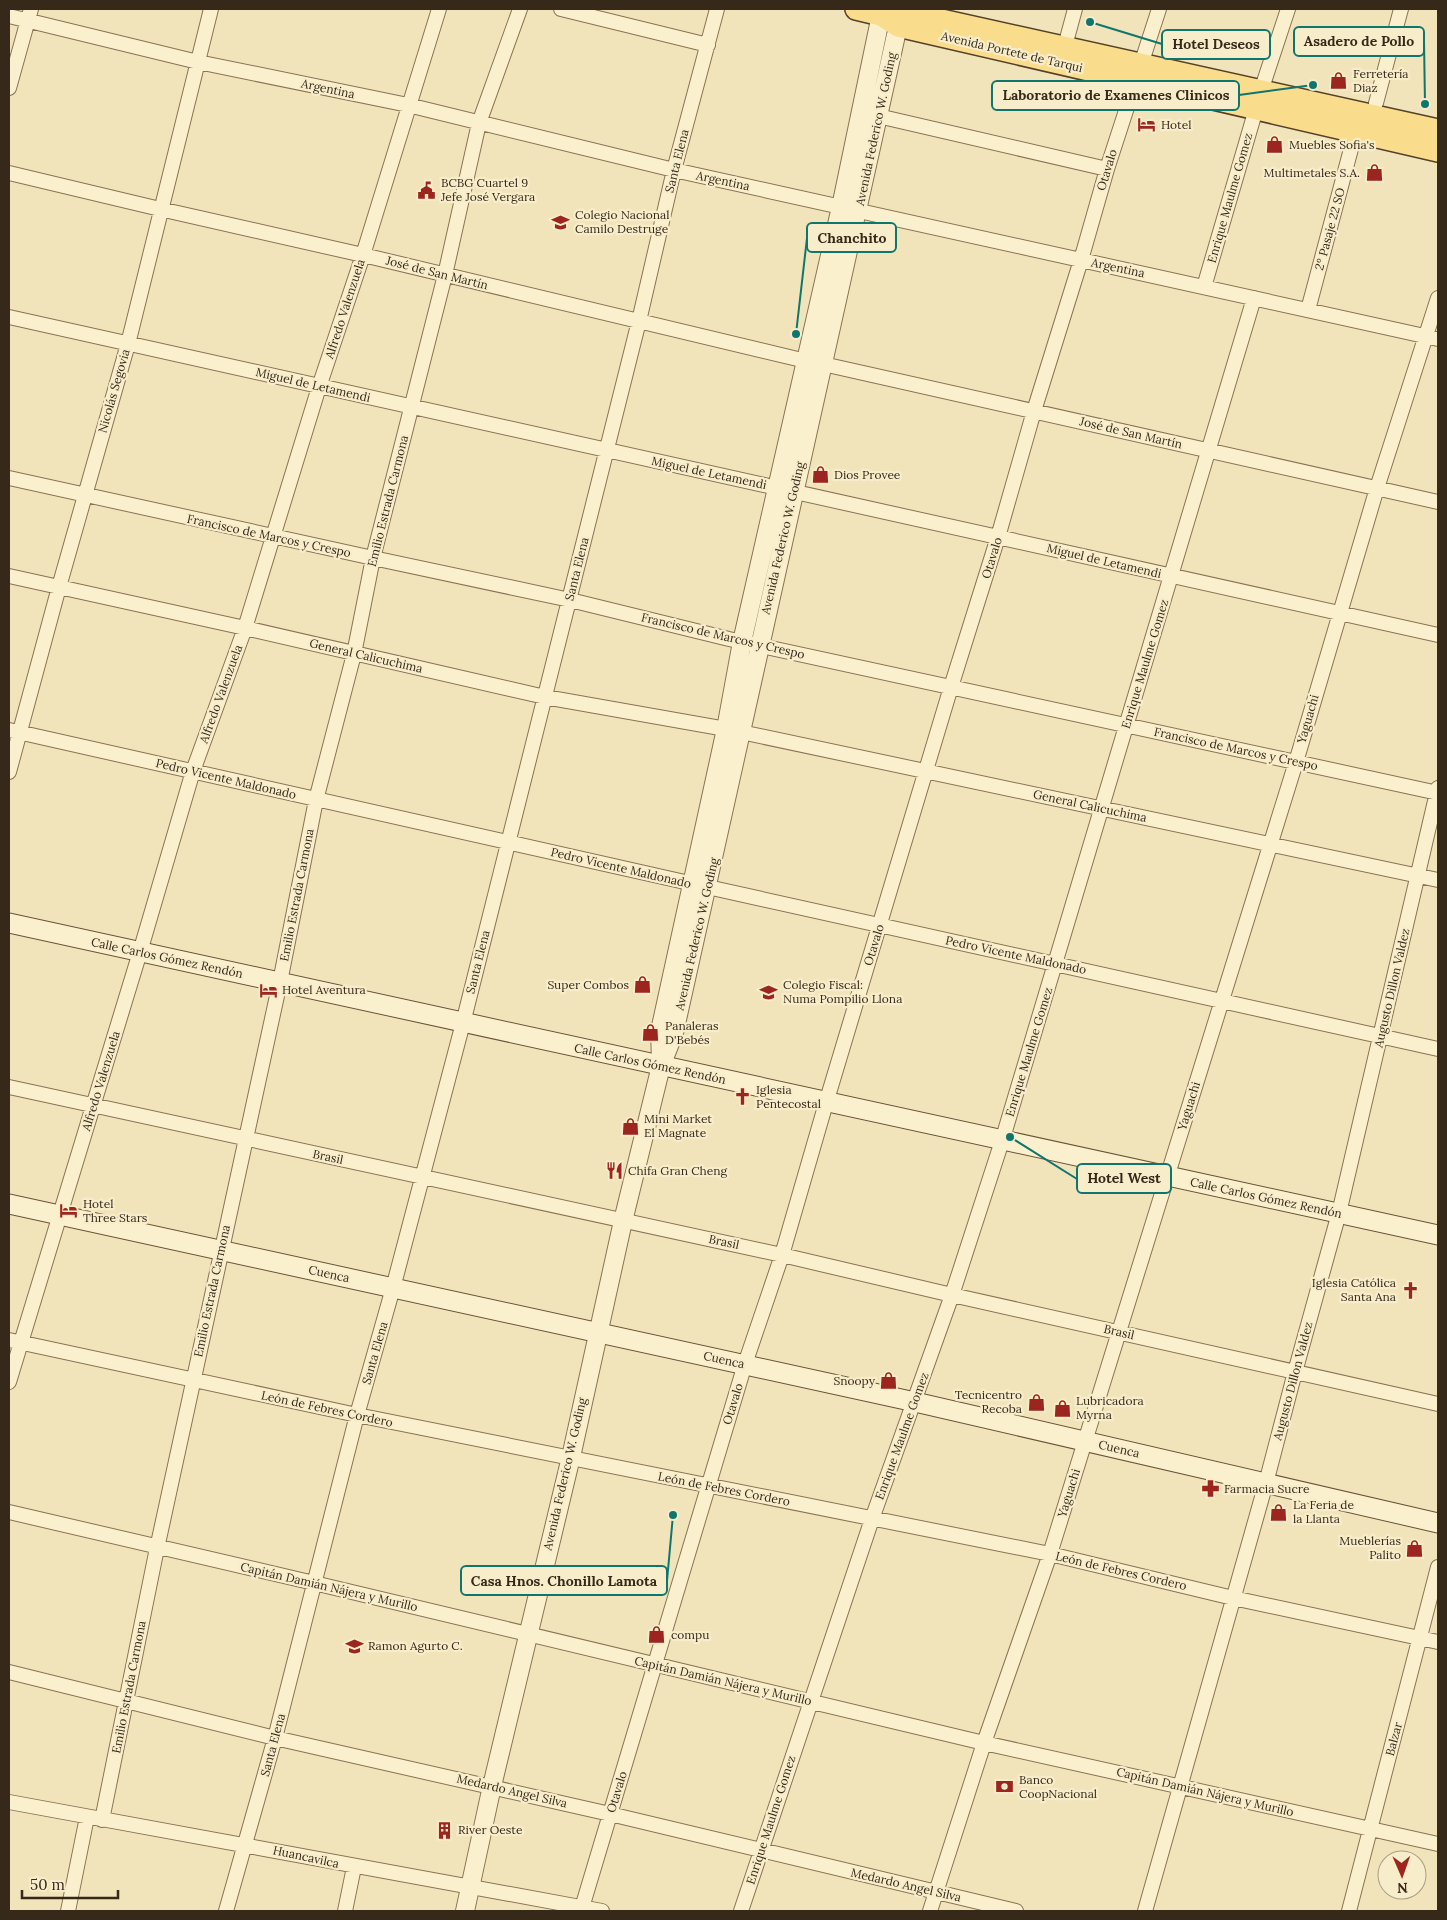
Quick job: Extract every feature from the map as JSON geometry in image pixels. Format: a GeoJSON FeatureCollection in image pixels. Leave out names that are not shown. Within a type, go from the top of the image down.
{"type":"FeatureCollection","features":[{"type":"Feature","properties":{"kind":"main road","name":"Avenida Portete de Tarqui"},"geometry":{"type":"LineString","coordinates":[[856,9],[893,14],[1065,46],[1138,72]]}},
{"type":"Feature","properties":{"kind":"main road","name":"Avenida Portete de Tarqui"},"geometry":{"type":"LineString","coordinates":[[893,14],[1258,100],[1438,151]]}},
{"type":"Feature","properties":{"kind":"main road","name":"Avenida Portete de Tarqui"},"geometry":{"type":"LineString","coordinates":[[1258,100],[1438,130]]}},
{"type":"Feature","properties":{"kind":"main road","name":"Calle Carlos Gómez Rendón"},"geometry":{"type":"LineString","coordinates":[[9,923],[1438,1235]]}},
{"type":"Feature","properties":{"kind":"main road","name":"Cuenca"},"geometry":{"type":"LineString","coordinates":[[9,1204],[745,1364],[1438,1522]]}},
{"type":"Feature","properties":{"kind":"street","name":"Nicolás Segovia"},"geometry":{"type":"LineString","coordinates":[[9,772],[15,731],[59,587],[128,344],[211,9]]}},
{"type":"Feature","properties":{"kind":"street","name":"Alfredo Valenzuela"},"geometry":{"type":"LineString","coordinates":[[9,1382],[15,1341],[60,1215],[193,771],[245,628],[439,9]]}},
{"type":"Feature","properties":{"kind":"street","name":"Emilio Estrada Carmona"},"geometry":{"type":"LineString","coordinates":[[102,1820],[244,1138],[280,982],[316,800],[354,654],[373,558],[445,275],[479,123],[520,9]]}},
{"type":"Feature","properties":{"kind":"street"},"geometry":{"type":"LineString","coordinates":[[561,9],[708,45]]}},
{"type":"Feature","properties":{"kind":"street","name":"Santa Elena"},"geometry":{"type":"LineString","coordinates":[[226,1911],[275,1738],[357,1415],[394,1288],[463,1023],[570,600],[674,170],[717,9]]}},
{"type":"Feature","properties":{"kind":"street"},"geometry":{"type":"LineString","coordinates":[[1065,46],[1075,9]]}},
{"type":"Feature","properties":{"kind":"street","name":"Otavalo"},"geometry":{"type":"LineString","coordinates":[[581,1910],[745,1364],[782,1254],[826,1102],[1081,260],[1106,169],[1160,9]]}},
{"type":"Feature","properties":{"kind":"street","name":"Enrique Maulme Gomez"},"geometry":{"type":"LineString","coordinates":[[1204,287],[1258,100],[1288,9]]}},
{"type":"Feature","properties":{"kind":"street"},"geometry":{"type":"LineString","coordinates":[[1376,103],[1401,9]]}},
{"type":"Feature","properties":{"kind":"street","name":"Avenida Federico W. Goding"},"geometry":{"type":"LineString","coordinates":[[814,363],[858,211],[878,116],[893,14]]}},
{"type":"Feature","properties":{"kind":"street","name":"Avenida Federico W. Goding"},"geometry":{"type":"LineString","coordinates":[[465,1911],[492,1786],[570,1457],[623,1221],[661,1066],[674,1034],[699,885],[814,363],[841,207],[893,14]]}},
{"type":"Feature","properties":{"kind":"street","name":"Argentina"},"geometry":{"type":"LineString","coordinates":[[9,16],[29,15],[198,62],[408,105],[674,170],[1432,338]]}},
{"type":"Feature","properties":{"kind":"street"},"geometry":{"type":"LineString","coordinates":[[9,88],[29,15]]}},
{"type":"Feature","properties":{"kind":"street"},"geometry":{"type":"LineString","coordinates":[[878,116],[1106,169]]}},
{"type":"Feature","properties":{"kind":"street","name":"2º Pasaje 22 SO"},"geometry":{"type":"LineString","coordinates":[[1308,310],[1351,148]]}},
{"type":"Feature","properties":{"kind":"street","name":"José de San Martín"},"geometry":{"type":"LineString","coordinates":[[9,173],[363,255],[814,363],[1438,502]]}},
{"type":"Feature","properties":{"kind":"street","name":"Enrique Maulme Gomez"},"geometry":{"type":"LineString","coordinates":[[741,1911],[872,1519],[952,1295],[1002,1141],[1254,298]]}},
{"type":"Feature","properties":{"kind":"street","name":"Yaguachi"},"geometry":{"type":"LineString","coordinates":[[930,1911],[984,1744],[1050,1554],[1296,762],[1377,488],[1432,338],[1438,298]]}},
{"type":"Feature","properties":{"kind":"street","name":"Miguel de Letamendi"},"geometry":{"type":"LineString","coordinates":[[9,317],[1438,635]]}},
{"type":"Feature","properties":{"kind":"street","name":"Francisco de Marcos y Crespo"},"geometry":{"type":"LineString","coordinates":[[9,478],[84,496],[570,600],[751,644],[1438,791]]}},
{"type":"Feature","properties":{"kind":"street","name":"General Calicuchima"},"geometry":{"type":"LineString","coordinates":[[9,576],[545,697],[733,730],[1438,880]]}},
{"type":"Feature","properties":{"kind":"street","name":"Pedro Vicente Maldonado"},"geometry":{"type":"LineString","coordinates":[[15,731],[316,800],[1438,1049]]}},
{"type":"Feature","properties":{"kind":"street","name":"Augusto Dillon Valdez"},"geometry":{"type":"LineString","coordinates":[[1145,1911],[1266,1483],[1339,1213],[1438,791]]}},
{"type":"Feature","properties":{"kind":"street","name":"Brasil"},"geometry":{"type":"LineString","coordinates":[[9,1087],[782,1254],[952,1295],[1438,1404]]}},
{"type":"Feature","properties":{"kind":"street","name":"León de Febres Cordero"},"geometry":{"type":"LineString","coordinates":[[15,1341],[357,1415],[1050,1554],[1233,1598],[1438,1642]]}},
{"type":"Feature","properties":{"kind":"street","name":"Capitán Damián Nájera y Murillo"},"geometry":{"type":"LineString","coordinates":[[9,1512],[158,1548],[314,1582],[984,1744],[1438,1844]]}},
{"type":"Feature","properties":{"kind":"street","name":"Balzar"},"geometry":{"type":"LineString","coordinates":[[1349,1911],[1438,1568]]}},
{"type":"Feature","properties":{"kind":"street","name":"Medardo Angel Silva"},"geometry":{"type":"LineString","coordinates":[[9,1672],[275,1738],[492,1786],[1016,1911]]}},
{"type":"Feature","properties":{"kind":"street","name":"Huancavilca"},"geometry":{"type":"LineString","coordinates":[[9,1802],[246,1845],[581,1910],[602,1911]]}},
{"type":"Feature","properties":{"kind":"street"},"geometry":{"type":"LineString","coordinates":[[68,1911],[87,1817]]}},
{"type":"Feature","properties":{"kind":"street"},"geometry":{"type":"LineString","coordinates":[[345,1911],[354,1867]]}},
{"type":"Feature","properties":{"kind":"place","name":"Hotel Deseos"},"geometry":{"type":"Point","coordinates":[1090,22]}},
{"type":"Feature","properties":{"kind":"place","name":"Ferretería Diaz"},"geometry":{"type":"Point","coordinates":[1339,81]}},
{"type":"Feature","properties":{"kind":"place","name":"Laboratorio de Examenes Clinicos"},"geometry":{"type":"Point","coordinates":[1313,85]}},
{"type":"Feature","properties":{"kind":"place","name":"Asadero de Pollo"},"geometry":{"type":"Point","coordinates":[1425,104]}},
{"type":"Feature","properties":{"kind":"place","name":"Hotel"},"geometry":{"type":"Point","coordinates":[1147,125]}},
{"type":"Feature","properties":{"kind":"place","name":"Muebles Sofia's"},"geometry":{"type":"Point","coordinates":[1275,145]}},
{"type":"Feature","properties":{"kind":"place","name":"Multimetales S.A."},"geometry":{"type":"Point","coordinates":[1374,173]}},
{"type":"Feature","properties":{"kind":"place","name":"BCBG Cuartel 9 Jefe José Vergara"},"geometry":{"type":"Point","coordinates":[427,190]}},
{"type":"Feature","properties":{"kind":"place","name":"Colegio Nacional Camilo Destruge"},"geometry":{"type":"Point","coordinates":[561,222]}},
{"type":"Feature","properties":{"kind":"place","name":"Chanchito"},"geometry":{"type":"Point","coordinates":[796,334]}},
{"type":"Feature","properties":{"kind":"place","name":"Dios Provee"},"geometry":{"type":"Point","coordinates":[820,475]}},
{"type":"Feature","properties":{"kind":"place","name":"Super Combos"},"geometry":{"type":"Point","coordinates":[643,985]}},
{"type":"Feature","properties":{"kind":"place","name":"Hotel Aventura"},"geometry":{"type":"Point","coordinates":[268,990]}},
{"type":"Feature","properties":{"kind":"place","name":"Colegio Fiscal: Numa Pompilio Llona"},"geometry":{"type":"Point","coordinates":[769,992]}},
{"type":"Feature","properties":{"kind":"place","name":"Panaleras D'Bebés"},"geometry":{"type":"Point","coordinates":[651,1033]}},
{"type":"Feature","properties":{"kind":"place","name":"Iglesia Pentecostal"},"geometry":{"type":"Point","coordinates":[742,1097]}},
{"type":"Feature","properties":{"kind":"place","name":"Mini Market El Magnate"},"geometry":{"type":"Point","coordinates":[630,1126]}},
{"type":"Feature","properties":{"kind":"place","name":"Hotel West"},"geometry":{"type":"Point","coordinates":[1010,1137]}},
{"type":"Feature","properties":{"kind":"place","name":"Chifa Gran Cheng"},"geometry":{"type":"Point","coordinates":[614,1171]}},
{"type":"Feature","properties":{"kind":"place","name":"Hotel Three Stars"},"geometry":{"type":"Point","coordinates":[69,1211]}},
{"type":"Feature","properties":{"kind":"place","name":"Iglesia Católica Santa Ana"},"geometry":{"type":"Point","coordinates":[1410,1290]}},
{"type":"Feature","properties":{"kind":"place","name":"Snoopy"},"geometry":{"type":"Point","coordinates":[889,1381]}},
{"type":"Feature","properties":{"kind":"place","name":"Tecnicentro Recoba"},"geometry":{"type":"Point","coordinates":[1036,1402]}},
{"type":"Feature","properties":{"kind":"place","name":"Lubricadora Myrna"},"geometry":{"type":"Point","coordinates":[1062,1408]}},
{"type":"Feature","properties":{"kind":"place","name":"Farmacia Sucre"},"geometry":{"type":"Point","coordinates":[1210,1489]}},
{"type":"Feature","properties":{"kind":"place","name":"La Feria de la Llanta"},"geometry":{"type":"Point","coordinates":[1279,1512]}},
{"type":"Feature","properties":{"kind":"place","name":"Casa Hnos. Chonillo Lamota"},"geometry":{"type":"Point","coordinates":[673,1515]}},
{"type":"Feature","properties":{"kind":"place","name":"Mueblerías Palito"},"geometry":{"type":"Point","coordinates":[1415,1548]}},
{"type":"Feature","properties":{"kind":"place","name":"compu"},"geometry":{"type":"Point","coordinates":[657,1635]}},
{"type":"Feature","properties":{"kind":"place","name":"Ramon Agurto C."},"geometry":{"type":"Point","coordinates":[354,1646]}},
{"type":"Feature","properties":{"kind":"place","name":"Banco CoopNacional"},"geometry":{"type":"Point","coordinates":[1005,1787]}},
{"type":"Feature","properties":{"kind":"place","name":"River Oeste"},"geometry":{"type":"Point","coordinates":[444,1830]}}]}
